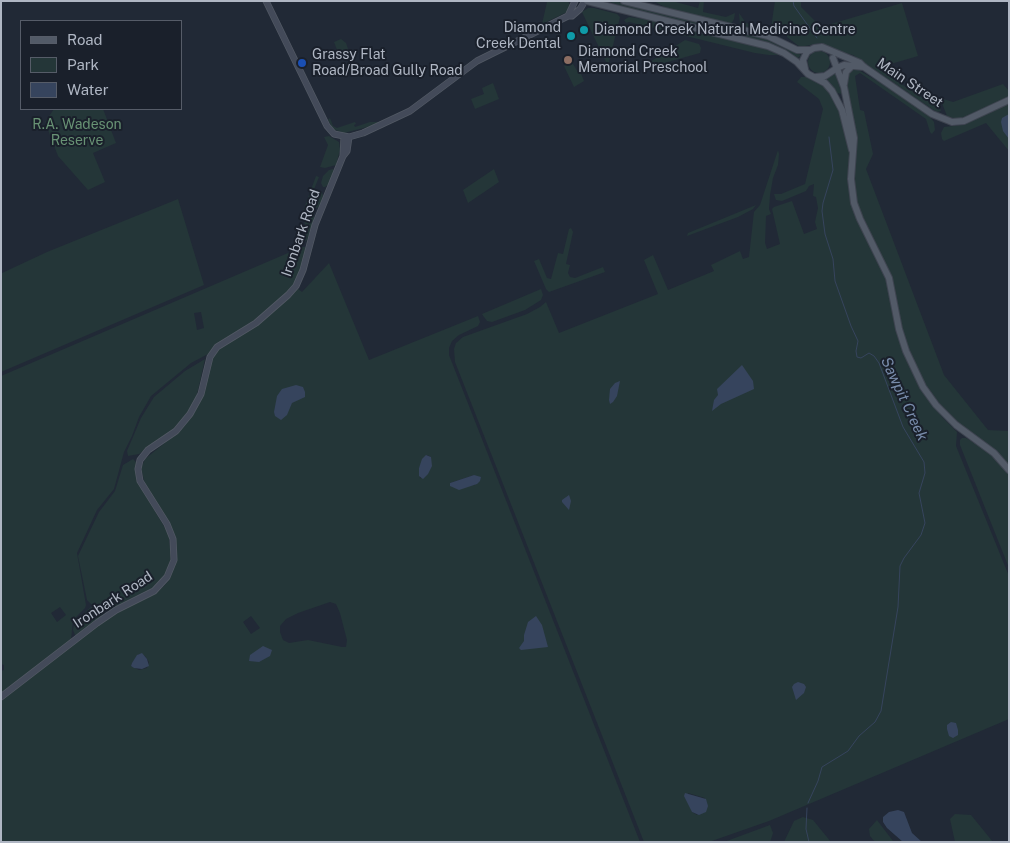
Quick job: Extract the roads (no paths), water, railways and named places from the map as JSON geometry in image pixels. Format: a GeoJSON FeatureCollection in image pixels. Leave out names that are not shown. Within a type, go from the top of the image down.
{"type":"FeatureCollection","features":[{"type":"Feature","properties":{"kind":"main road"},"geometry":{"type":"LineString","coordinates":[[586,1],[774,47],[789,56],[804,68],[808,74],[828,85],[837,98],[844,117],[852,152],[851,186],[854,203],[889,278],[902,341],[917,376],[943,413],[956,425],[986,446],[1009,470]]}},
{"type":"Feature","properties":{"kind":"main road"},"geometry":{"type":"LineString","coordinates":[[624,1],[768,36],[798,50],[809,50],[819,47],[827,50],[833,58],[844,88],[853,136],[854,146],[852,152]]}},
{"type":"Feature","properties":{"kind":"main road"},"geometry":{"type":"LineString","coordinates":[[804,68],[804,57],[809,50]]}},
{"type":"Feature","properties":{"kind":"main road","name":"Main Street"},"geometry":{"type":"LineString","coordinates":[[827,50],[852,58],[942,119],[958,123],[1009,100]]}},
{"type":"Feature","properties":{"kind":"main road"},"geometry":{"type":"LineString","coordinates":[[815,77],[823,77],[829,73],[833,66],[833,58]]}},
{"type":"Feature","properties":{"kind":"main road","name":"Main Street"},"geometry":{"type":"LineString","coordinates":[[829,73],[844,65],[864,67]]}},
{"type":"Feature","properties":{"kind":"main road"},"geometry":{"type":"LineString","coordinates":[[844,88],[846,72],[853,65]]}},
{"type":"Feature","properties":{"kind":"street"},"geometry":{"type":"LineString","coordinates":[[266,1],[327,126],[334,134],[346,137],[406,114],[481,59],[568,16],[572,16],[586,1]]}},
{"type":"Feature","properties":{"kind":"street"},"geometry":{"type":"LineString","coordinates":[[568,16],[575,1]]}},
{"type":"Feature","properties":{"kind":"street","name":"Ironbark Road"},"geometry":{"type":"LineString","coordinates":[[1,697],[97,623],[116,610],[154,591],[167,577],[174,560],[173,539],[167,524],[140,481],[138,469],[140,460],[148,450],[176,431],[190,414],[201,394],[210,358],[216,347],[256,323],[296,286],[303,270],[315,225],[343,156],[346,137]]}},
{"type":"Feature","properties":{"kind":"water"},"geometry":{"type":"Polygon","coordinates":[[[1009,114],[1009,139],[1003,131],[1001,122],[1002,118],[1009,114]]]}},
{"type":"Feature","properties":{"kind":"water"},"geometry":{"type":"Polygon","coordinates":[[[742,365],[753,381],[754,389],[721,404],[712,411],[714,400],[718,395],[717,389],[742,365]]]}},
{"type":"Feature","properties":{"kind":"water"},"geometry":{"type":"Polygon","coordinates":[[[620,381],[617,396],[610,404],[610,389],[615,383],[620,381]]]}},
{"type":"Feature","properties":{"kind":"water"},"geometry":{"type":"Polygon","coordinates":[[[296,385],[303,387],[305,397],[292,403],[287,415],[281,420],[275,416],[274,412],[277,396],[282,389],[296,385]]]}},
{"type":"Feature","properties":{"kind":"water"},"geometry":{"type":"Polygon","coordinates":[[[426,455],[431,457],[432,466],[423,479],[419,476],[419,468],[422,459],[426,455]]]}},
{"type":"Feature","properties":{"kind":"water"},"geometry":{"type":"Polygon","coordinates":[[[474,475],[481,477],[477,484],[459,490],[450,486],[450,483],[474,475]]]}},
{"type":"Feature","properties":{"kind":"water"},"geometry":{"type":"Polygon","coordinates":[[[569,495],[571,501],[569,510],[562,500],[569,495]]]}},
{"type":"Feature","properties":{"kind":"water"},"geometry":{"type":"Polygon","coordinates":[[[536,616],[542,625],[548,647],[521,650],[519,648],[524,641],[528,622],[536,616]]]}},
{"type":"Feature","properties":{"kind":"water"},"geometry":{"type":"Polygon","coordinates":[[[263,646],[272,650],[270,656],[259,662],[249,661],[250,655],[263,646]]]}},
{"type":"Feature","properties":{"kind":"water"},"geometry":{"type":"Polygon","coordinates":[[[142,653],[147,659],[149,666],[142,669],[131,666],[137,655],[142,653]]]}},
{"type":"Feature","properties":{"kind":"water"},"geometry":{"type":"Polygon","coordinates":[[[798,682],[806,687],[804,693],[796,700],[792,687],[798,682]]]}},
{"type":"Feature","properties":{"kind":"water"},"geometry":{"type":"Polygon","coordinates":[[[951,722],[956,723],[958,730],[958,735],[953,738],[949,736],[947,729],[947,725],[951,722]]]}},
{"type":"Feature","properties":{"kind":"water"},"geometry":{"type":"Polygon","coordinates":[[[685,793],[706,799],[708,806],[706,812],[699,815],[692,812],[684,796],[685,793]]]}},
{"type":"Feature","properties":{"kind":"water"},"geometry":{"type":"Polygon","coordinates":[[[898,810],[904,812],[912,833],[922,842],[903,842],[887,828],[883,822],[883,817],[889,812],[898,810]]]}},
{"type":"Feature","properties":{"kind":"waterway","name":"Sawpit Creek"},"geometry":{"type":"LineString","coordinates":[[793,1],[794,6],[817,38]]}},
{"type":"Feature","properties":{"kind":"waterway","name":"Sawpit Creek"},"geometry":{"type":"LineString","coordinates":[[808,803],[822,767],[848,751],[859,736],[875,722],[881,711],[898,607],[900,566],[921,535],[925,523],[919,493],[925,473],[924,462],[903,427],[879,363],[869,353],[861,358],[857,357],[858,341],[835,281],[833,259],[825,234],[822,211],[833,170],[829,137]]}},
{"type":"Feature","properties":{"kind":"waterway","name":"Sawpit Creek"},"geometry":{"type":"LineString","coordinates":[[807,808],[806,829],[809,842]]}},
{"type":"Feature","properties":{"kind":"place","name":"Diamond Creek Natural Medicine Centre"},"geometry":{"type":"Point","coordinates":[584,30]}},
{"type":"Feature","properties":{"kind":"place","name":"Diamond Creek Dental"},"geometry":{"type":"Point","coordinates":[571,36]}},
{"type":"Feature","properties":{"kind":"place","name":"Diamond Creek Memorial Preschool"},"geometry":{"type":"Point","coordinates":[568,60]}},
{"type":"Feature","properties":{"kind":"place","name":"Grassy Flat Road/Broad Gully Road"},"geometry":{"type":"Point","coordinates":[302,63]}},
{"type":"Feature","properties":{"kind":"park label","name":"R.A. Wadeson Reserve"},"geometry":{"type":"Point","coordinates":[77,134]}}]}
